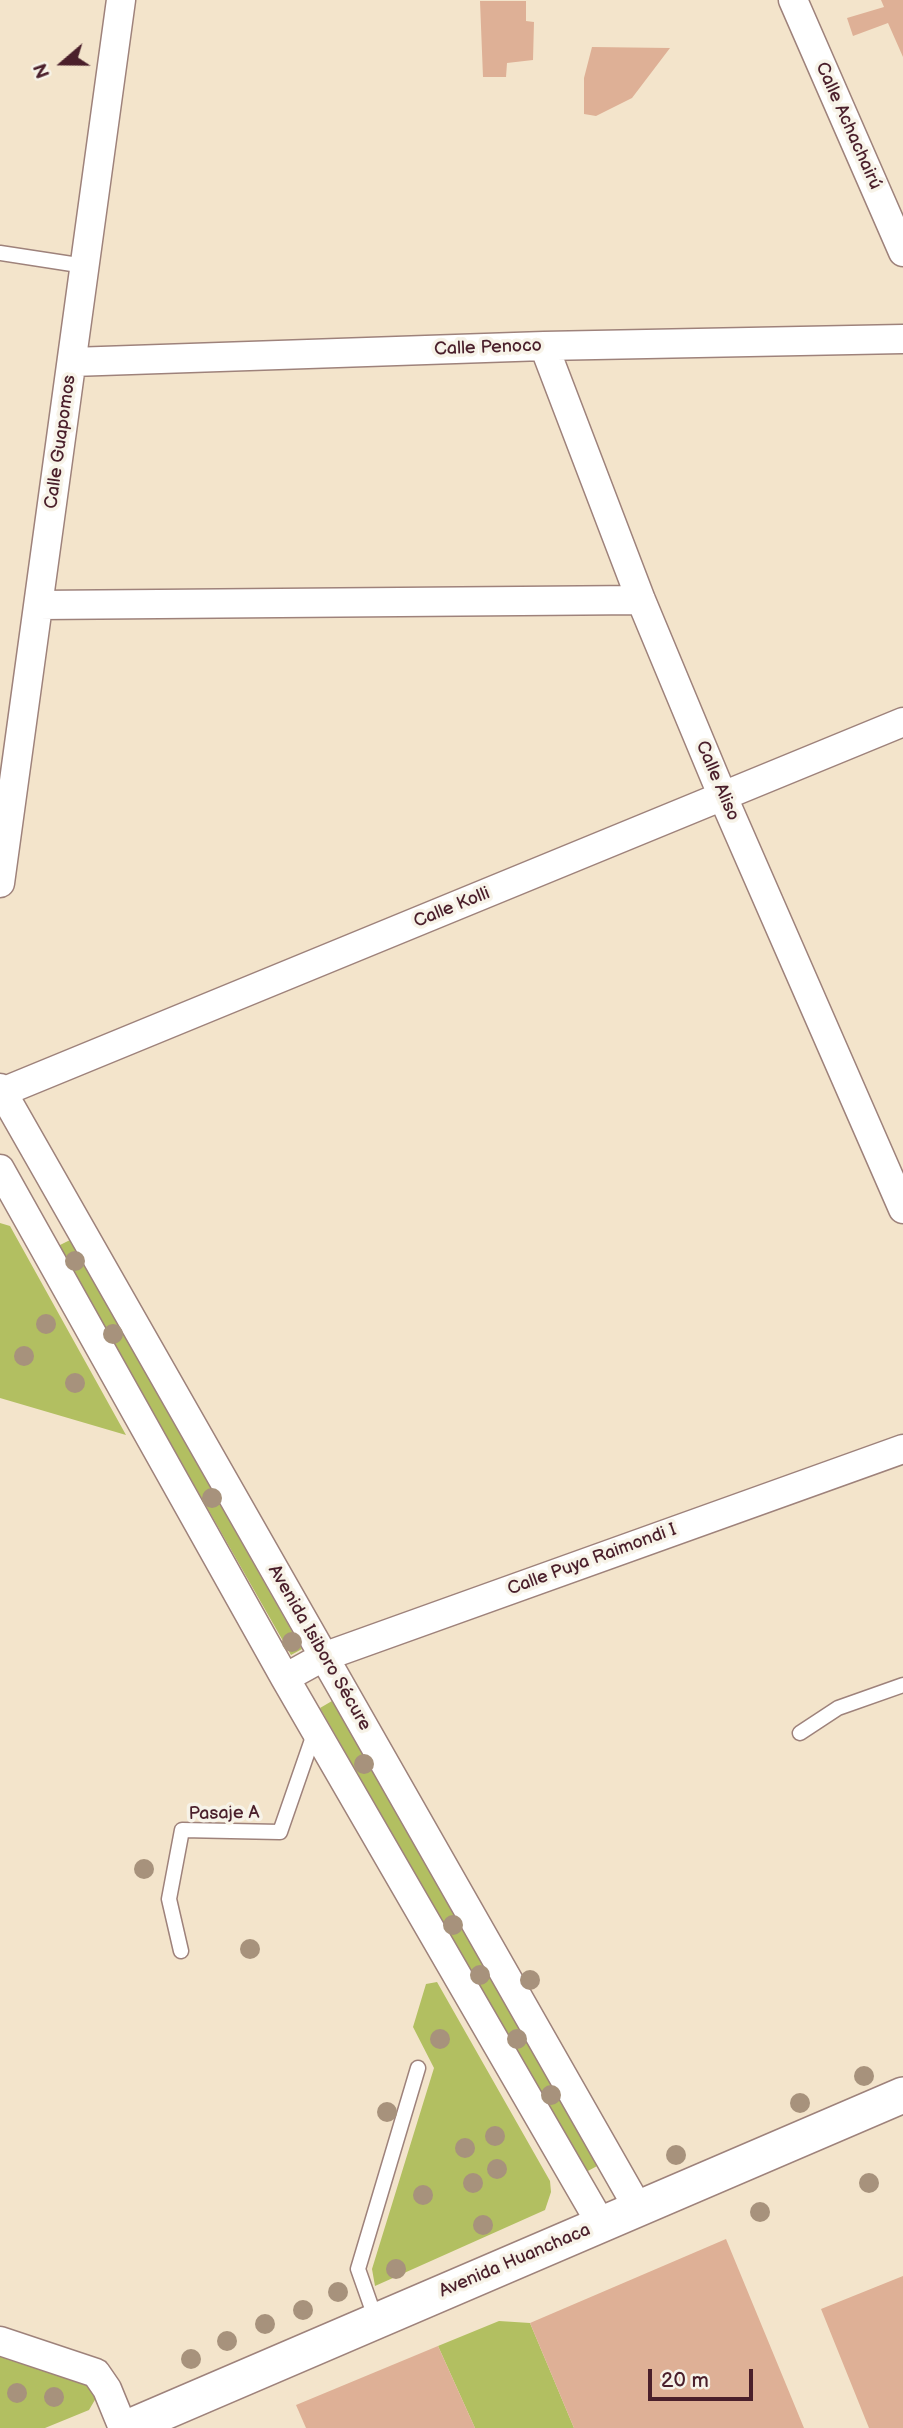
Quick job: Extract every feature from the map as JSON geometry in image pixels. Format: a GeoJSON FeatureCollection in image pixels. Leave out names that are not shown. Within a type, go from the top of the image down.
{"type":"FeatureCollection","features":[{"type":"Feature","properties":{"kind":"street","name":"Calle Guapomos"},"geometry":{"type":"LineString","coordinates":[[0,883],[121,0]]}},
{"type":"Feature","properties":{"kind":"street","name":"Calle Achachairú"},"geometry":{"type":"LineString","coordinates":[[793,0],[903,252]]}},
{"type":"Feature","properties":{"kind":"street","name":"Calle Penoco"},"geometry":{"type":"LineString","coordinates":[[72,362],[544,346],[903,339]]}},
{"type":"Feature","properties":{"kind":"street","name":"Calle Aliso"},"geometry":{"type":"LineString","coordinates":[[544,346],[641,600],[723,797],[903,1209]]}},
{"type":"Feature","properties":{"kind":"street"},"geometry":{"type":"LineString","coordinates":[[38,606],[641,600]]}},
{"type":"Feature","properties":{"kind":"street","name":"Calle Kolli"},"geometry":{"type":"LineString","coordinates":[[1,1091],[903,722]]}},
{"type":"Feature","properties":{"kind":"street","name":"Avenida Isiboro Sécure"},"geometry":{"type":"LineString","coordinates":[[1,1091],[638,2208]]}},
{"type":"Feature","properties":{"kind":"street"},"geometry":{"type":"LineString","coordinates":[[0,1159],[30,1140]]}},
{"type":"Feature","properties":{"kind":"street"},"geometry":{"type":"LineString","coordinates":[[0,1169],[315,1731],[601,2224]]}},
{"type":"Feature","properties":{"kind":"street","name":"Calle Puya Raimondi I"},"geometry":{"type":"LineString","coordinates":[[285,1678],[323,1657],[903,1449]]}},
{"type":"Feature","properties":{"kind":"street","name":"Avenida Huanchaca"},"geometry":{"type":"LineString","coordinates":[[125,2428],[903,2095]]}},
{"type":"Feature","properties":{"kind":"street"},"geometry":{"type":"LineString","coordinates":[[0,2341],[96,2373],[107,2389],[125,2428]]}},
{"type":"Feature","properties":{"kind":"lane"},"geometry":{"type":"LineString","coordinates":[[0,253],[85,266]]}},
{"type":"Feature","properties":{"kind":"lane"},"geometry":{"type":"LineString","coordinates":[[800,1733],[838,1708],[903,1685]]}},
{"type":"Feature","properties":{"kind":"lane","name":"Pasaje A"},"geometry":{"type":"LineString","coordinates":[[181,1951],[169,1899],[182,1830],[280,1832],[315,1731]]}},
{"type":"Feature","properties":{"kind":"lane"},"geometry":{"type":"LineString","coordinates":[[376,2320],[358,2269],[418,2068]]}},
{"type":"Feature","properties":{"kind":"green space"},"geometry":{"type":"Polygon","coordinates":[[[0,1223],[10,1226],[126,1435],[0,1398],[0,1223]]]}},
{"type":"Feature","properties":{"kind":"green space"},"geometry":{"type":"Polygon","coordinates":[[[70,1240],[302,1649],[291,1655],[58,1246],[70,1240]]]}},
{"type":"Feature","properties":{"kind":"green space"},"geometry":{"type":"Polygon","coordinates":[[[332,1701],[599,2165],[586,2172],[320,1708],[332,1701]]]}},
{"type":"Feature","properties":{"kind":"green space"},"geometry":{"type":"Polygon","coordinates":[[[437,1982],[550,2181],[551,2192],[545,2210],[375,2286],[372,2269],[434,2068],[413,2027],[426,1984],[437,1982]]]}},
{"type":"Feature","properties":{"kind":"green space"},"geometry":{"type":"Polygon","coordinates":[[[499,2321],[530,2323],[574,2428],[475,2428],[438,2346],[499,2321]]]}},
{"type":"Feature","properties":{"kind":"green space"},"geometry":{"type":"Polygon","coordinates":[[[0,2355],[90,2385],[96,2398],[89,2410],[45,2428],[0,2428],[0,2355]]]}},
{"type":"Feature","properties":{"kind":"building"},"geometry":{"type":"Polygon","coordinates":[[[881,0],[903,0],[903,57],[888,23],[853,36],[847,18],[884,7],[881,0]]]}},
{"type":"Feature","properties":{"kind":"building"},"geometry":{"type":"Polygon","coordinates":[[[480,1],[526,1],[526,21],[534,22],[533,60],[507,63],[506,77],[483,77],[480,1]]]}},
{"type":"Feature","properties":{"kind":"building"},"geometry":{"type":"Polygon","coordinates":[[[592,47],[670,48],[632,98],[596,116],[584,114],[584,78],[592,47]]]}},
{"type":"Feature","properties":{"kind":"building"},"geometry":{"type":"Polygon","coordinates":[[[726,2239],[804,2428],[574,2428],[530,2323],[726,2239]]]}},
{"type":"Feature","properties":{"kind":"building"},"geometry":{"type":"Polygon","coordinates":[[[903,2276],[903,2428],[869,2428],[821,2309],[903,2276]]]}},
{"type":"Feature","properties":{"kind":"building"},"geometry":{"type":"Polygon","coordinates":[[[438,2346],[475,2428],[306,2428],[296,2405],[438,2346]]]}}]}
